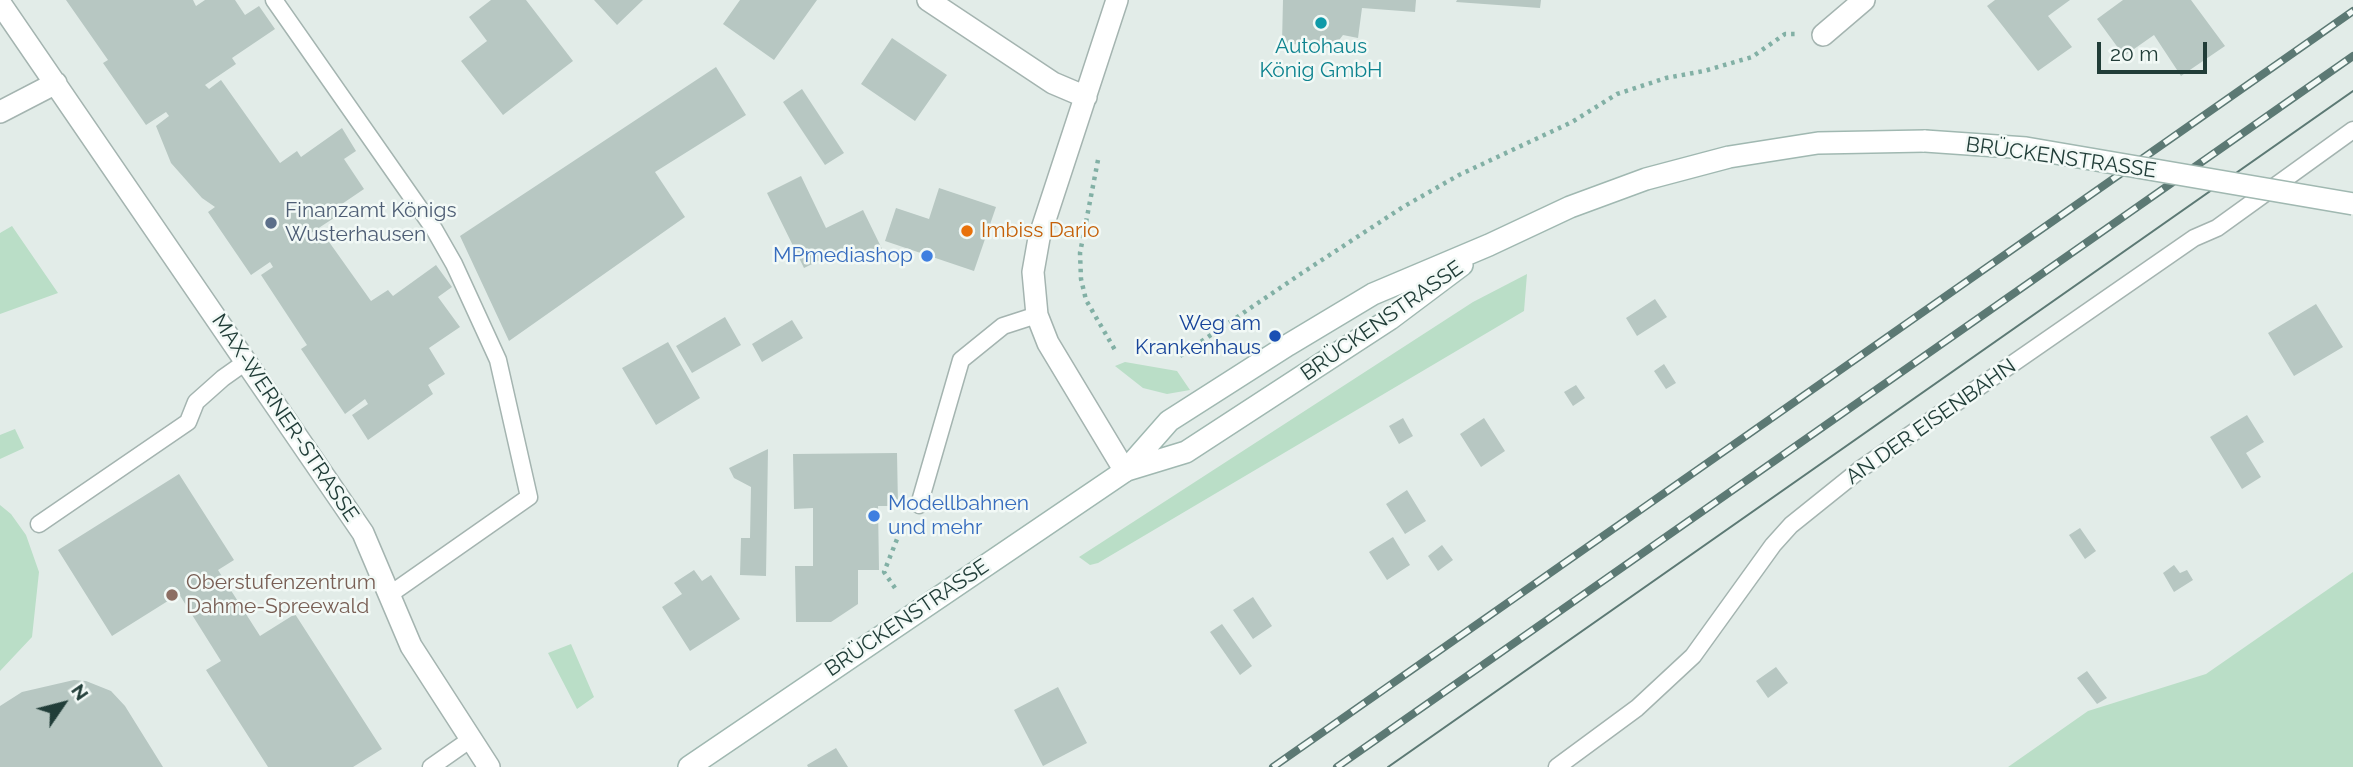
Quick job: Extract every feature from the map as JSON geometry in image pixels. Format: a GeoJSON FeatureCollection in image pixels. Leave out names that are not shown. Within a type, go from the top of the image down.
{"type":"FeatureCollection","features":[{"type":"Feature","properties":{"kind":"main road"},"geometry":{"type":"LineString","coordinates":[[928,0],[1053,83],[1086,97]]}},
{"type":"Feature","properties":{"kind":"main road"},"geometry":{"type":"LineString","coordinates":[[1117,0],[1039,238],[1033,272],[1037,315],[1048,343],[1125,471]]}},
{"type":"Feature","properties":{"kind":"main road"},"geometry":{"type":"LineString","coordinates":[[1823,35],[1864,0]]}},
{"type":"Feature","properties":{"kind":"main road","name":"MAX-WERNER-STRASSE"},"geometry":{"type":"LineString","coordinates":[[0,3],[363,533],[411,646],[489,767]]}},
{"type":"Feature","properties":{"kind":"main road"},"geometry":{"type":"LineString","coordinates":[[0,112],[56,83]]}},
{"type":"Feature","properties":{"kind":"main road","name":"BRÜCKENSTRASSE"},"geometry":{"type":"LineString","coordinates":[[689,767],[1125,471],[1169,421],[1287,345],[1373,294],[1570,207],[1633,183],[1729,157],[1818,143],[1925,141],[2026,148],[2353,204]]}},
{"type":"Feature","properties":{"kind":"main road","name":"BRÜCKENSTRASSE"},"geometry":{"type":"LineString","coordinates":[[1125,471],[1186,452],[1390,319],[1489,245]]}},
{"type":"Feature","properties":{"kind":"lane"},"geometry":{"type":"LineString","coordinates":[[274,0],[434,229],[454,264],[498,360],[529,497],[389,595]]}},
{"type":"Feature","properties":{"kind":"lane","name":"AN DER EISENBAHN"},"geometry":{"type":"LineString","coordinates":[[1557,767],[1637,708],[1693,656],[1790,524],[1862,468],[2194,238],[2217,228],[2353,130]]}},
{"type":"Feature","properties":{"kind":"lane"},"geometry":{"type":"LineString","coordinates":[[919,505],[961,360],[1003,326],[1037,315]]}},
{"type":"Feature","properties":{"kind":"lane"},"geometry":{"type":"LineString","coordinates":[[39,524],[188,422],[196,402],[247,361]]}},
{"type":"Feature","properties":{"kind":"lane"},"geometry":{"type":"LineString","coordinates":[[431,767],[471,740]]}},
{"type":"Feature","properties":{"kind":"path"},"geometry":{"type":"LineString","coordinates":[[1180,356],[1403,207],[1459,175],[1572,122],[1617,94],[1666,78],[1704,71],[1752,57],[1785,34],[1823,35]]}},
{"type":"Feature","properties":{"kind":"path"},"geometry":{"type":"LineString","coordinates":[[1076,128],[1098,158],[1080,253],[1081,279],[1086,300],[1115,350]]}},
{"type":"Feature","properties":{"kind":"path"},"geometry":{"type":"LineString","coordinates":[[895,588],[884,572],[902,526],[919,505]]}},
{"type":"Feature","properties":{"kind":"green space"},"geometry":{"type":"Polygon","coordinates":[[[12,226],[58,293],[0,314],[0,233],[12,226]]]}},
{"type":"Feature","properties":{"kind":"green space"},"geometry":{"type":"Polygon","coordinates":[[[1527,274],[1524,311],[1098,563],[1090,565],[1079,557],[1473,302],[1527,274]]]}},
{"type":"Feature","properties":{"kind":"green space"},"geometry":{"type":"Polygon","coordinates":[[[1125,362],[1177,371],[1190,390],[1167,394],[1143,388],[1115,366],[1125,362]]]}},
{"type":"Feature","properties":{"kind":"green space"},"geometry":{"type":"Polygon","coordinates":[[[15,429],[24,448],[0,459],[0,435],[15,429]]]}},
{"type":"Feature","properties":{"kind":"green space"},"geometry":{"type":"Polygon","coordinates":[[[0,505],[11,514],[26,535],[39,572],[32,637],[0,671],[0,505]]]}},
{"type":"Feature","properties":{"kind":"green space"},"geometry":{"type":"Polygon","coordinates":[[[2353,572],[2353,767],[2008,767],[2088,711],[2206,674],[2353,572]]]}},
{"type":"Feature","properties":{"kind":"green space"},"geometry":{"type":"Polygon","coordinates":[[[571,644],[594,697],[577,709],[548,653],[571,644]]]}},
{"type":"Feature","properties":{"kind":"building","name":"Finanzamt Königs Wusterhausen"},"geometry":{"type":"Polygon","coordinates":[[[66,0],[193,0],[196,6],[205,0],[235,0],[245,15],[259,6],[275,29],[232,58],[236,64],[205,85],[209,89],[221,80],[280,163],[297,151],[301,157],[342,128],[356,151],[344,159],[364,189],[336,208],[340,214],[308,235],[310,240],[322,232],[371,301],[388,290],[393,296],[436,265],[452,287],[438,297],[460,327],[429,348],[445,374],[428,385],[433,394],[368,440],[352,415],[368,404],[365,399],[345,414],[301,349],[307,345],[261,275],[273,267],[270,262],[251,275],[208,212],[215,207],[202,198],[171,163],[156,126],[169,116],[166,112],[146,125],[103,63],[108,60],[66,0]]]}},
{"type":"Feature","properties":{"kind":"building"},"geometry":{"type":"Polygon","coordinates":[[[491,0],[526,0],[573,61],[503,115],[461,61],[487,41],[469,17],[491,0]]]}},
{"type":"Feature","properties":{"kind":"building"},"geometry":{"type":"Polygon","coordinates":[[[594,0],[643,0],[617,25],[594,0]]]}},
{"type":"Feature","properties":{"kind":"building"},"geometry":{"type":"Polygon","coordinates":[[[740,0],[817,0],[774,60],[723,24],[740,0]]]}},
{"type":"Feature","properties":{"kind":"building","name":"Autohaus König GmbH"},"geometry":{"type":"Polygon","coordinates":[[[1283,0],[1416,0],[1415,12],[1362,8],[1358,38],[1343,35],[1333,48],[1282,43],[1283,0]]]}},
{"type":"Feature","properties":{"kind":"building","name":"Autohaus König GmbH"},"geometry":{"type":"Polygon","coordinates":[[[1541,0],[1540,8],[1456,2],[1541,0]]]}},
{"type":"Feature","properties":{"kind":"building"},"geometry":{"type":"Polygon","coordinates":[[[1995,0],[2070,0],[2048,16],[2072,47],[2038,71],[1987,6],[1995,0]]]}},
{"type":"Feature","properties":{"kind":"building"},"geometry":{"type":"Polygon","coordinates":[[[2123,0],[2191,0],[2225,46],[2181,76],[2154,35],[2124,56],[2097,19],[2123,0]]]}},
{"type":"Feature","properties":{"kind":"building"},"geometry":{"type":"Polygon","coordinates":[[[892,38],[947,75],[915,121],[861,84],[892,38]]]}},
{"type":"Feature","properties":{"kind":"building"},"geometry":{"type":"Polygon","coordinates":[[[716,67],[746,115],[655,172],[685,217],[509,341],[460,236],[716,67]]]}},
{"type":"Feature","properties":{"kind":"building"},"geometry":{"type":"Polygon","coordinates":[[[802,89],[844,153],[825,165],[783,102],[802,89]]]}},
{"type":"Feature","properties":{"kind":"building"},"geometry":{"type":"Polygon","coordinates":[[[801,176],[826,228],[863,210],[883,251],[862,262],[853,244],[804,268],[767,193],[801,176]]]}},
{"type":"Feature","properties":{"kind":"building"},"geometry":{"type":"Polygon","coordinates":[[[939,188],[996,207],[974,271],[885,241],[896,208],[929,219],[939,188]]]}},
{"type":"Feature","properties":{"kind":"building"},"geometry":{"type":"Polygon","coordinates":[[[1655,299],[1667,317],[1637,336],[1626,318],[1655,299]]]}},
{"type":"Feature","properties":{"kind":"building"},"geometry":{"type":"Polygon","coordinates":[[[2316,304],[2343,347],[2294,376],[2268,333],[2316,304]]]}},
{"type":"Feature","properties":{"kind":"building"},"geometry":{"type":"Polygon","coordinates":[[[725,317],[741,345],[692,373],[676,346],[725,317]]]}},
{"type":"Feature","properties":{"kind":"building"},"geometry":{"type":"Polygon","coordinates":[[[792,320],[803,338],[762,362],[752,344],[792,320]]]}},
{"type":"Feature","properties":{"kind":"building"},"geometry":{"type":"Polygon","coordinates":[[[668,342],[700,398],[656,425],[622,368],[668,342]]]}},
{"type":"Feature","properties":{"kind":"building"},"geometry":{"type":"Polygon","coordinates":[[[1664,364],[1676,383],[1666,389],[1654,371],[1664,364]]]}},
{"type":"Feature","properties":{"kind":"building"},"geometry":{"type":"Polygon","coordinates":[[[1576,385],[1585,398],[1573,406],[1564,392],[1576,385]]]}},
{"type":"Feature","properties":{"kind":"building"},"geometry":{"type":"Polygon","coordinates":[[[2247,415],[2264,442],[2246,453],[2261,477],[2242,489],[2210,437],[2247,415]]]}},
{"type":"Feature","properties":{"kind":"building"},"geometry":{"type":"Polygon","coordinates":[[[1403,418],[1413,436],[1399,444],[1389,426],[1403,418]]]}},
{"type":"Feature","properties":{"kind":"building"},"geometry":{"type":"Polygon","coordinates":[[[1484,418],[1505,451],[1481,467],[1460,434],[1484,418]]]}},
{"type":"Feature","properties":{"kind":"building"},"geometry":{"type":"Polygon","coordinates":[[[768,449],[766,576],[740,575],[741,538],[750,538],[751,487],[734,478],[729,468],[768,449]]]}},
{"type":"Feature","properties":{"kind":"building"},"geometry":{"type":"Polygon","coordinates":[[[897,453],[898,506],[878,506],[879,570],[858,570],[858,604],[831,622],[796,622],[795,566],[813,566],[813,508],[794,509],[793,454],[897,453]]]}},
{"type":"Feature","properties":{"kind":"building"},"geometry":{"type":"Polygon","coordinates":[[[179,474],[234,560],[218,570],[260,636],[295,614],[382,749],[353,767],[268,767],[206,670],[221,661],[179,594],[112,636],[58,550],[179,474]]]}},
{"type":"Feature","properties":{"kind":"building"},"geometry":{"type":"Polygon","coordinates":[[[1407,490],[1426,521],[1405,534],[1386,504],[1407,490]]]}},
{"type":"Feature","properties":{"kind":"building"},"geometry":{"type":"Polygon","coordinates":[[[2080,528],[2096,551],[2085,559],[2069,535],[2080,528]]]}},
{"type":"Feature","properties":{"kind":"building"},"geometry":{"type":"Polygon","coordinates":[[[1393,537],[1410,565],[1387,580],[1369,552],[1393,537]]]}},
{"type":"Feature","properties":{"kind":"building"},"geometry":{"type":"Polygon","coordinates":[[[1442,545],[1453,560],[1438,571],[1428,556],[1442,545]]]}},
{"type":"Feature","properties":{"kind":"building"},"geometry":{"type":"Polygon","coordinates":[[[2174,565],[2180,573],[2187,570],[2193,580],[2174,592],[2163,573],[2174,565]]]}},
{"type":"Feature","properties":{"kind":"building"},"geometry":{"type":"Polygon","coordinates":[[[694,570],[702,581],[711,575],[740,619],[690,651],[662,607],[682,594],[674,583],[694,570]]]}},
{"type":"Feature","properties":{"kind":"building"},"geometry":{"type":"Polygon","coordinates":[[[1253,597],[1272,626],[1253,639],[1233,610],[1253,597]]]}},
{"type":"Feature","properties":{"kind":"building"},"geometry":{"type":"Polygon","coordinates":[[[1222,624],[1252,666],[1240,675],[1210,632],[1222,624]]]}},
{"type":"Feature","properties":{"kind":"building"},"geometry":{"type":"Polygon","coordinates":[[[1776,667],[1788,683],[1768,698],[1756,681],[1776,667]]]}},
{"type":"Feature","properties":{"kind":"building"},"geometry":{"type":"Polygon","coordinates":[[[2087,671],[2107,698],[2097,704],[2077,678],[2087,671]]]}},
{"type":"Feature","properties":{"kind":"building"},"geometry":{"type":"Polygon","coordinates":[[[74,680],[86,681],[111,691],[125,706],[163,767],[0,767],[0,706],[22,692],[74,680]]]}},
{"type":"Feature","properties":{"kind":"building"},"geometry":{"type":"Polygon","coordinates":[[[1058,687],[1087,743],[1043,766],[1014,710],[1058,687]]]}},
{"type":"Feature","properties":{"kind":"building"},"geometry":{"type":"Polygon","coordinates":[[[836,748],[848,767],[808,767],[807,765],[836,748]]]}},
{"type":"Feature","properties":{"kind":"tram line"},"geometry":{"type":"LineString","coordinates":[[1388,767],[2353,91]]}},
{"type":"Feature","properties":{"kind":"railway"},"geometry":{"type":"LineString","coordinates":[[1273,767],[2353,11]]}},
{"type":"Feature","properties":{"kind":"railway"},"geometry":{"type":"LineString","coordinates":[[1337,767],[2353,56]]}},
{"type":"Feature","properties":{"kind":"place","name":"Autohaus König GmbH"},"geometry":{"type":"Point","coordinates":[1321,23]}},
{"type":"Feature","properties":{"kind":"place","name":"Finanzamt Königs Wusterhausen"},"geometry":{"type":"Point","coordinates":[271,223]}},
{"type":"Feature","properties":{"kind":"place","name":"Imbiss Dario"},"geometry":{"type":"Point","coordinates":[967,231]}},
{"type":"Feature","properties":{"kind":"place","name":"MPmediashop"},"geometry":{"type":"Point","coordinates":[927,256]}},
{"type":"Feature","properties":{"kind":"place","name":"Weg am Krankenhaus"},"geometry":{"type":"Point","coordinates":[1275,336]}},
{"type":"Feature","properties":{"kind":"place","name":"Modellbahnen und mehr"},"geometry":{"type":"Point","coordinates":[874,516]}},
{"type":"Feature","properties":{"kind":"place","name":"Oberstufenzentrum Dahme-Spreewald"},"geometry":{"type":"Point","coordinates":[172,595]}}]}
